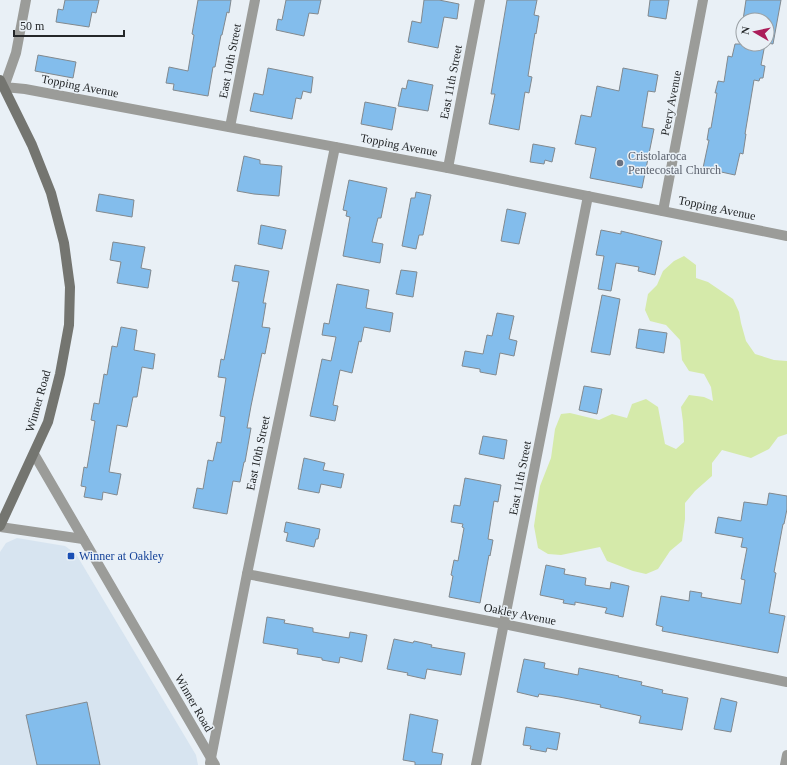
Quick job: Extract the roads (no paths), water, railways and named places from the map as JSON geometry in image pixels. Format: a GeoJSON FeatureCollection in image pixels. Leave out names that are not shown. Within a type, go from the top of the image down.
{"type":"FeatureCollection","features":[{"type":"Feature","properties":{"kind":"main road","name":"Winner Road"},"geometry":{"type":"LineString","coordinates":[[2,84],[32,145],[51,193],[64,243],[70,287],[69,325],[60,374],[48,422],[34,454]]}},
{"type":"Feature","properties":{"kind":"main road"},"geometry":{"type":"LineString","coordinates":[[0,526],[34,454]]}},
{"type":"Feature","properties":{"kind":"street"},"geometry":{"type":"LineString","coordinates":[[2,84],[16,53],[26,0]]}},
{"type":"Feature","properties":{"kind":"street","name":"East 10th Street"},"geometry":{"type":"LineString","coordinates":[[230,127],[255,0]]}},
{"type":"Feature","properties":{"kind":"street","name":"East 11th Street"},"geometry":{"type":"LineString","coordinates":[[448,168],[480,0]]}},
{"type":"Feature","properties":{"kind":"street","name":"Peery Avenue"},"geometry":{"type":"LineString","coordinates":[[663,211],[703,0]]}},
{"type":"Feature","properties":{"kind":"street","name":"Topping Avenue"},"geometry":{"type":"LineString","coordinates":[[2,84],[335,146],[787,236]]}},
{"type":"Feature","properties":{"kind":"street","name":"East 10th Street"},"geometry":{"type":"LineString","coordinates":[[212,763],[247,574],[335,146]]}},
{"type":"Feature","properties":{"kind":"street","name":"East 11th Street"},"geometry":{"type":"LineString","coordinates":[[476,765],[588,196]]}},
{"type":"Feature","properties":{"kind":"street","name":"Winner Road"},"geometry":{"type":"LineString","coordinates":[[34,454],[212,763]]}},
{"type":"Feature","properties":{"kind":"street"},"geometry":{"type":"LineString","coordinates":[[0,526],[84,539]]}},
{"type":"Feature","properties":{"kind":"street","name":"Oakley Avenue"},"geometry":{"type":"LineString","coordinates":[[247,574],[504,624],[787,682]]}},
{"type":"Feature","properties":{"kind":"street"},"geometry":{"type":"LineString","coordinates":[[785,765],[787,755]]}},
{"type":"Feature","properties":{"kind":"place","name":"Cristolaroca Pentecostal Church"},"geometry":{"type":"Point","coordinates":[620,163]}},
{"type":"Feature","properties":{"kind":"place","name":"Winner at Oakley"},"geometry":{"type":"Point","coordinates":[71,556]}}]}
